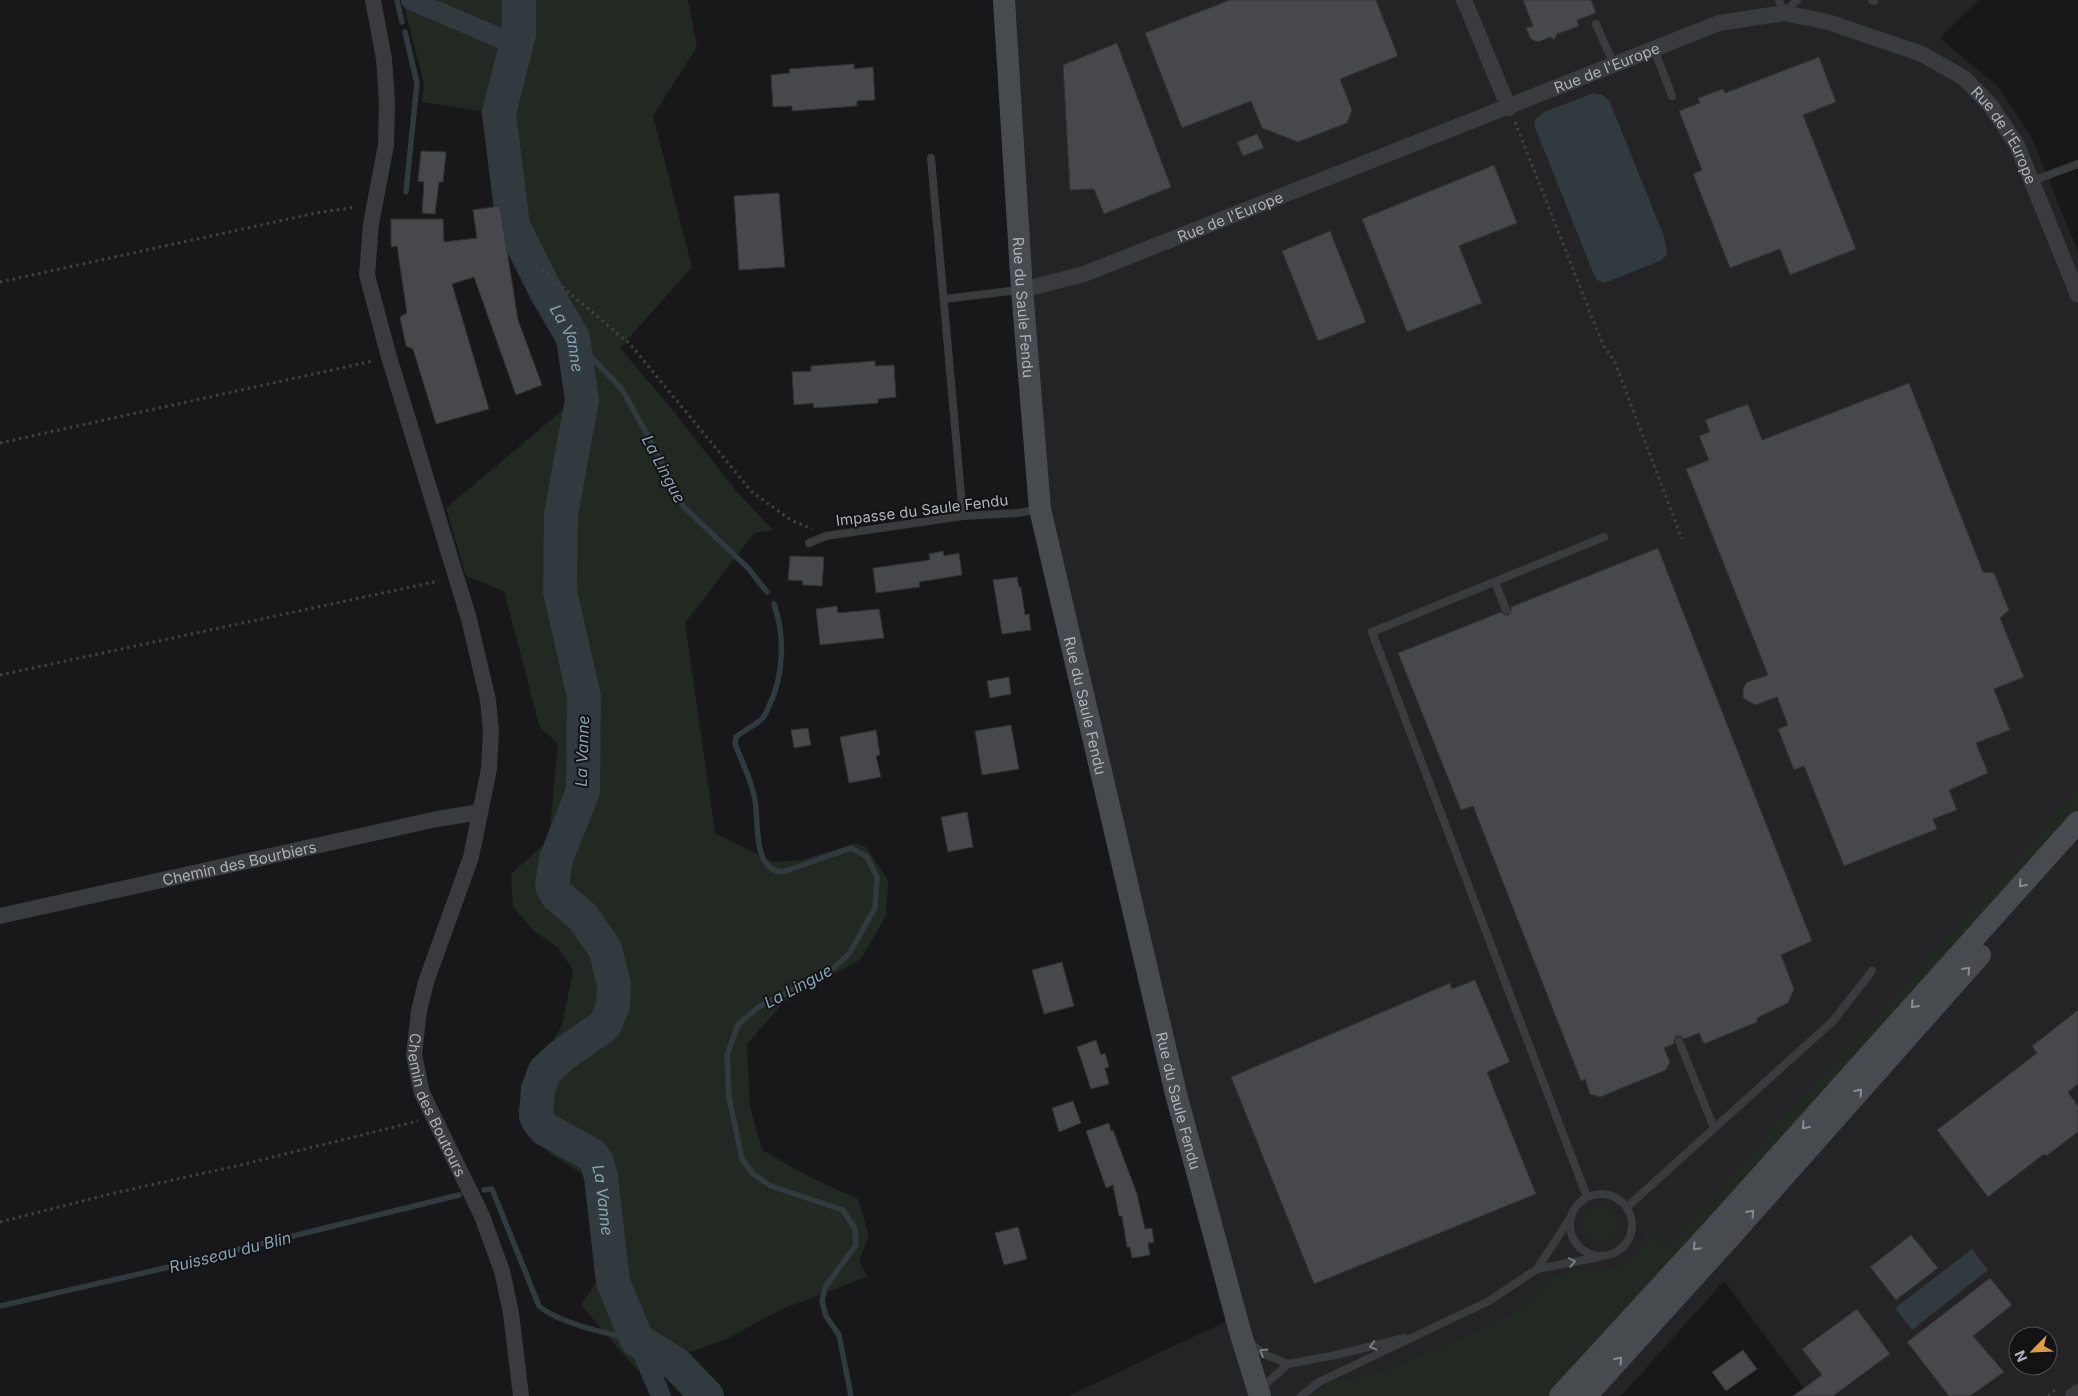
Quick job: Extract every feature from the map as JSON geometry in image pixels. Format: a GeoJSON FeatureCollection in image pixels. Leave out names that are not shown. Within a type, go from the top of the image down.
{"type":"FeatureCollection","features":[{"type":"Feature","properties":{"kind":"main road","name":"Rue du Saule Fendu"},"geometry":{"type":"LineString","coordinates":[[1004,0],[1022,290],[1040,509],[1176,1094],[1241,1335],[1259,1393]]}},
{"type":"Feature","properties":{"kind":"main road"},"geometry":{"type":"LineString","coordinates":[[1560,1396],[2078,822]]}},
{"type":"Feature","properties":{"kind":"main road"},"geometry":{"type":"LineString","coordinates":[[1586,1396],[1730,1237],[2078,844]]}},
{"type":"Feature","properties":{"kind":"street","name":"Chemin des Boutours"},"geometry":{"type":"LineString","coordinates":[[373,0],[384,59],[387,102],[386,145],[374,208],[367,274],[389,357],[469,618],[488,700],[491,731],[489,769],[471,857],[426,982],[414,1042],[414,1055],[418,1080],[433,1116],[482,1216],[502,1271],[511,1313],[521,1396]]}},
{"type":"Feature","properties":{"kind":"street"},"geometry":{"type":"LineString","coordinates":[[1464,0],[1509,108]]}},
{"type":"Feature","properties":{"kind":"street","name":"Rue de l'Europe"},"geometry":{"type":"LineString","coordinates":[[1022,290],[1084,274],[1719,24],[1783,4],[1828,22],[1922,54],[1964,78],[1991,106],[2012,137],[2078,295]]}},
{"type":"Feature","properties":{"kind":"street","name":"Chemin des Bourbiers"},"geometry":{"type":"LineString","coordinates":[[0,916],[437,819],[480,812]]}},
{"type":"Feature","properties":{"kind":"street"},"geometry":{"type":"LineString","coordinates":[[2073,1396],[2078,1392]]}},
{"type":"Feature","properties":{"kind":"lane"},"geometry":{"type":"LineString","coordinates":[[1783,4],[1797,0]]}},
{"type":"Feature","properties":{"kind":"lane"},"geometry":{"type":"LineString","coordinates":[[1596,24],[1614,65]]}},
{"type":"Feature","properties":{"kind":"lane"},"geometry":{"type":"LineString","coordinates":[[1654,50],[1672,96]]}},
{"type":"Feature","properties":{"kind":"lane"},"geometry":{"type":"LineString","coordinates":[[932,158],[963,516]]}},
{"type":"Feature","properties":{"kind":"lane"},"geometry":{"type":"LineString","coordinates":[[2032,181],[2078,164]]}},
{"type":"Feature","properties":{"kind":"lane"},"geometry":{"type":"LineString","coordinates":[[944,299],[1022,290]]}},
{"type":"Feature","properties":{"kind":"lane","name":"Impasse du Saule Fendu"},"geometry":{"type":"LineString","coordinates":[[809,542],[826,536],[963,516],[1018,513],[1040,509]]}},
{"type":"Feature","properties":{"kind":"lane"},"geometry":{"type":"LineString","coordinates":[[1586,1197],[1372,632],[1604,537]]}},
{"type":"Feature","properties":{"kind":"lane"},"geometry":{"type":"LineString","coordinates":[[1495,582],[1506,610]]}},
{"type":"Feature","properties":{"kind":"lane"},"geometry":{"type":"LineString","coordinates":[[1627,1207],[1834,1021],[1872,971]]}},
{"type":"Feature","properties":{"kind":"lane"},"geometry":{"type":"LineString","coordinates":[[1679,1041],[1714,1128]]}},
{"type":"Feature","properties":{"kind":"lane"},"geometry":{"type":"LineString","coordinates":[[1301,1396],[1319,1382],[1489,1301],[1537,1269],[1607,1256],[1617,1252],[1630,1237],[1632,1221],[1627,1207],[1613,1196],[1604,1194],[1586,1197],[1575,1208],[1537,1269]]}},
{"type":"Feature","properties":{"kind":"lane"},"geometry":{"type":"LineString","coordinates":[[1572,1215],[1571,1233],[1581,1248],[1598,1256],[1607,1256]]}},
{"type":"Feature","properties":{"kind":"lane"},"geometry":{"type":"LineString","coordinates":[[1241,1335],[1264,1354],[1288,1364],[1336,1355],[1420,1334]]}},
{"type":"Feature","properties":{"kind":"lane"},"geometry":{"type":"LineString","coordinates":[[1259,1393],[1288,1364]]}},
{"type":"Feature","properties":{"kind":"path"},"geometry":{"type":"LineString","coordinates":[[1509,108],[1603,345],[1614,360],[1682,539]]}},
{"type":"Feature","properties":{"kind":"path"},"geometry":{"type":"LineString","coordinates":[[0,282],[316,213],[361,206],[374,208]]}},
{"type":"Feature","properties":{"kind":"path"},"geometry":{"type":"LineString","coordinates":[[542,270],[630,344],[752,492],[791,520],[826,536]]}},
{"type":"Feature","properties":{"kind":"path"},"geometry":{"type":"LineString","coordinates":[[0,443],[389,357]]}},
{"type":"Feature","properties":{"kind":"path"},"geometry":{"type":"LineString","coordinates":[[0,675],[456,578]]}},
{"type":"Feature","properties":{"kind":"path"},"geometry":{"type":"LineString","coordinates":[[0,1222],[110,1194],[244,1164],[433,1116]]}},
{"type":"Feature","properties":{"kind":"shaded area"},"geometry":{"type":"Polygon","coordinates":[[[402,0],[688,0],[697,47],[653,116],[692,267],[620,348],[675,413],[736,491],[773,530],[754,533],[685,623],[715,833],[773,862],[802,860],[856,843],[866,847],[888,880],[886,916],[861,959],[783,1003],[747,1044],[750,1107],[762,1150],[810,1177],[858,1199],[869,1236],[859,1260],[867,1277],[780,1310],[725,1340],[637,1370],[581,1305],[604,1270],[589,1178],[550,1154],[517,1110],[562,1025],[573,970],[558,948],[534,931],[513,907],[511,874],[549,840],[558,743],[540,728],[504,591],[466,576],[446,508],[571,403],[564,341],[505,226],[491,113],[422,102],[424,83],[402,0]]]}},
{"type":"Feature","properties":{"kind":"shaded area"},"geometry":{"type":"Polygon","coordinates":[[[998,0],[1979,0],[1940,38],[1998,87],[2031,136],[2078,252],[2078,1396],[1810,1396],[1724,1281],[1621,1396],[1068,1396],[1225,1322],[1067,667],[998,0]]]}},
{"type":"Feature","properties":{"kind":"shaded area"},"geometry":{"type":"Polygon","coordinates":[[[1594,93],[1602,95],[1609,100],[1663,234],[1667,249],[1666,256],[1660,261],[1604,283],[1597,280],[1594,275],[1535,127],[1535,120],[1544,112],[1594,93]]]}},
{"type":"Feature","properties":{"kind":"shaded area"},"geometry":{"type":"Polygon","coordinates":[[[2078,789],[2078,810],[1891,1027],[1554,1396],[1313,1396],[1335,1381],[1384,1371],[1473,1334],[1519,1309],[1553,1278],[1567,1272],[1608,1269],[1621,1266],[1631,1260],[1640,1248],[1647,1229],[1666,1248],[1963,921],[2078,789]]]}},
{"type":"Feature","properties":{"kind":"shaded area"},"geometry":{"type":"Polygon","coordinates":[[[1601,1205],[1613,1211],[1619,1223],[1613,1235],[1601,1241],[1589,1235],[1583,1223],[1589,1211],[1601,1205]]]}},
{"type":"Feature","properties":{"kind":"shaded area"},"geometry":{"type":"Polygon","coordinates":[[[1972,1249],[1988,1270],[1912,1330],[1895,1308],[1972,1249]]]}},
{"type":"Feature","properties":{"kind":"building"},"geometry":{"type":"Polygon","coordinates":[[[1230,0],[1376,0],[1398,56],[1340,79],[1352,110],[1347,123],[1298,142],[1262,128],[1251,101],[1182,128],[1145,33],[1230,0]]]}},
{"type":"Feature","properties":{"kind":"building"},"geometry":{"type":"Polygon","coordinates":[[[1523,0],[1591,0],[1596,13],[1577,20],[1579,26],[1557,34],[1554,40],[1550,37],[1538,42],[1531,39],[1526,28],[1533,26],[1523,0]]]}},
{"type":"Feature","properties":{"kind":"building"},"geometry":{"type":"Polygon","coordinates":[[[1117,43],[1171,187],[1104,214],[1094,189],[1070,190],[1063,65],[1117,43]]]}},
{"type":"Feature","properties":{"kind":"building"},"geometry":{"type":"Polygon","coordinates":[[[1819,57],[1836,102],[1803,115],[1856,249],[1790,275],[1780,249],[1730,268],[1693,174],[1702,170],[1679,111],[1700,103],[1698,98],[1723,89],[1725,93],[1819,57]]]}},
{"type":"Feature","properties":{"kind":"building"},"geometry":{"type":"Polygon","coordinates":[[[854,64],[854,69],[873,67],[875,100],[857,101],[857,106],[792,111],[792,106],[773,107],[771,75],[790,73],[789,69],[854,64]]]}},
{"type":"Feature","properties":{"kind":"building"},"geometry":{"type":"Polygon","coordinates":[[[1257,134],[1264,148],[1243,156],[1237,142],[1257,134]]]}},
{"type":"Feature","properties":{"kind":"building"},"geometry":{"type":"Polygon","coordinates":[[[421,151],[446,152],[443,182],[439,182],[435,214],[422,213],[424,182],[418,181],[421,151]]]}},
{"type":"Feature","properties":{"kind":"building"},"geometry":{"type":"Polygon","coordinates":[[[1494,165],[1517,223],[1459,246],[1482,303],[1407,332],[1362,219],[1494,165]]]}},
{"type":"Feature","properties":{"kind":"building"},"geometry":{"type":"Polygon","coordinates":[[[779,193],[785,267],[739,270],[734,196],[779,193]]]}},
{"type":"Feature","properties":{"kind":"building"},"geometry":{"type":"Polygon","coordinates":[[[500,206],[518,320],[542,385],[516,395],[474,277],[452,284],[489,409],[436,424],[413,349],[406,346],[400,317],[407,313],[397,246],[391,247],[391,219],[443,219],[444,242],[477,238],[473,210],[500,206]]]}},
{"type":"Feature","properties":{"kind":"building"},"geometry":{"type":"Polygon","coordinates":[[[1330,231],[1366,322],[1318,341],[1282,251],[1330,231]]]}},
{"type":"Feature","properties":{"kind":"building"},"geometry":{"type":"Polygon","coordinates":[[[875,361],[875,366],[894,365],[896,397],[878,399],[878,403],[814,408],[813,403],[794,405],[792,372],[811,371],[811,366],[875,361]]]}},
{"type":"Feature","properties":{"kind":"building"},"geometry":{"type":"Polygon","coordinates":[[[1909,383],[1983,572],[1994,573],[2009,610],[2000,618],[2024,677],[1994,689],[2010,730],[1976,743],[1988,773],[1949,790],[1957,810],[1933,819],[1937,829],[1844,866],[1804,766],[1794,770],[1778,729],[1788,725],[1777,697],[1755,705],[1743,698],[1743,689],[1747,682],[1768,675],[1686,469],[1709,460],[1699,436],[1710,432],[1705,420],[1748,404],[1762,440],[1909,383]]]}},
{"type":"Feature","properties":{"kind":"building"},"geometry":{"type":"Polygon","coordinates":[[[1658,548],[1812,941],[1781,955],[1794,989],[1788,1003],[1757,1018],[1757,1022],[1704,1044],[1699,1033],[1684,1039],[1676,1036],[1674,1044],[1664,1048],[1670,1062],[1666,1070],[1600,1097],[1590,1094],[1585,1079],[1581,1081],[1473,806],[1461,810],[1398,653],[1501,612],[1508,615],[1511,607],[1658,548]]]}},
{"type":"Feature","properties":{"kind":"building"},"geometry":{"type":"Polygon","coordinates":[[[943,551],[944,556],[959,553],[962,575],[919,582],[920,587],[876,593],[873,568],[930,560],[929,554],[943,551]]]}},
{"type":"Feature","properties":{"kind":"building"},"geometry":{"type":"Polygon","coordinates":[[[790,556],[824,557],[822,586],[802,585],[803,581],[788,580],[790,556]]]}},
{"type":"Feature","properties":{"kind":"building"},"geometry":{"type":"Polygon","coordinates":[[[1017,577],[1019,587],[1021,587],[1025,615],[1029,614],[1031,630],[1002,634],[993,580],[1017,577]]]}},
{"type":"Feature","properties":{"kind":"building"},"geometry":{"type":"Polygon","coordinates":[[[837,606],[838,613],[879,609],[884,638],[820,645],[816,609],[837,606]]]}},
{"type":"Feature","properties":{"kind":"building"},"geometry":{"type":"Polygon","coordinates":[[[1009,677],[1011,694],[990,698],[987,681],[1009,677]]]}},
{"type":"Feature","properties":{"kind":"building"},"geometry":{"type":"Polygon","coordinates":[[[1011,725],[1019,769],[982,775],[975,731],[1011,725]]]}},
{"type":"Feature","properties":{"kind":"building"},"geometry":{"type":"Polygon","coordinates":[[[808,728],[811,745],[794,748],[791,730],[808,728]]]}},
{"type":"Feature","properties":{"kind":"building"},"geometry":{"type":"Polygon","coordinates":[[[876,730],[880,755],[876,756],[881,777],[849,783],[840,737],[876,730]]]}},
{"type":"Feature","properties":{"kind":"building"},"geometry":{"type":"Polygon","coordinates":[[[967,812],[973,847],[948,852],[941,817],[967,812]]]}},
{"type":"Feature","properties":{"kind":"building"},"geometry":{"type":"Polygon","coordinates":[[[1062,962],[1074,1006],[1044,1014],[1032,970],[1062,962]]]}},
{"type":"Feature","properties":{"kind":"building"},"geometry":{"type":"Polygon","coordinates":[[[1475,980],[1510,1062],[1487,1072],[1536,1194],[1314,1284],[1231,1077],[1450,983],[1452,989],[1475,980]]]}},
{"type":"Feature","properties":{"kind":"building"},"geometry":{"type":"Polygon","coordinates":[[[2078,1010],[2078,1084],[2068,1092],[2078,1106],[2078,1132],[2046,1156],[2044,1154],[1988,1197],[1937,1130],[2037,1053],[2032,1046],[2078,1010]]]}},
{"type":"Feature","properties":{"kind":"building"},"geometry":{"type":"Polygon","coordinates":[[[1096,1040],[1101,1055],[1105,1053],[1109,1067],[1105,1068],[1109,1084],[1091,1089],[1077,1047],[1096,1040]]]}},
{"type":"Feature","properties":{"kind":"building"},"geometry":{"type":"Polygon","coordinates":[[[1073,1101],[1081,1123],[1059,1132],[1052,1108],[1073,1101]]]}},
{"type":"Feature","properties":{"kind":"building"},"geometry":{"type":"Polygon","coordinates":[[[1109,1123],[1137,1194],[1145,1229],[1152,1228],[1154,1242],[1148,1243],[1150,1255],[1132,1258],[1130,1247],[1127,1247],[1122,1216],[1119,1216],[1113,1185],[1106,1188],[1086,1131],[1109,1123]]]}},
{"type":"Feature","properties":{"kind":"building"},"geometry":{"type":"Polygon","coordinates":[[[1018,1227],[1027,1259],[1004,1265],[995,1233],[1018,1227]]]}},
{"type":"Feature","properties":{"kind":"building"},"geometry":{"type":"Polygon","coordinates":[[[1911,1235],[1938,1268],[1896,1300],[1870,1267],[1911,1235]]]}},
{"type":"Feature","properties":{"kind":"building"},"geometry":{"type":"Polygon","coordinates":[[[1990,1278],[2012,1305],[1973,1336],[2004,1372],[1970,1396],[1949,1396],[1907,1342],[1990,1278]]]}},
{"type":"Feature","properties":{"kind":"building"},"geometry":{"type":"Polygon","coordinates":[[[1857,1309],[1890,1354],[1833,1396],[1793,1396],[1822,1375],[1802,1349],[1857,1309]]]}},
{"type":"Feature","properties":{"kind":"building"},"geometry":{"type":"Polygon","coordinates":[[[1743,1350],[1757,1369],[1726,1391],[1712,1372],[1743,1350]]]}},
{"type":"Feature","properties":{"kind":"waterway"},"geometry":{"type":"LineString","coordinates":[[397,0],[402,22]]}},
{"type":"Feature","properties":{"kind":"waterway"},"geometry":{"type":"LineString","coordinates":[[411,0],[516,45]]}},
{"type":"Feature","properties":{"kind":"waterway","name":"La Vanne"},"geometry":{"type":"LineString","coordinates":[[519,0],[519,34],[499,113],[513,226],[548,295],[573,338],[582,400],[561,514],[560,591],[584,697],[583,791],[556,859],[552,886],[557,895],[583,917],[605,949],[614,985],[613,1006],[605,1025],[561,1056],[545,1071],[538,1089],[536,1116],[545,1129],[592,1155],[597,1162],[601,1177],[613,1282],[637,1340],[676,1364],[707,1396]]}},
{"type":"Feature","properties":{"kind":"waterway"},"geometry":{"type":"LineString","coordinates":[[405,32],[417,83],[406,192]]}},
{"type":"Feature","properties":{"kind":"waterway","name":"La Lingue"},"geometry":{"type":"LineString","coordinates":[[573,338],[621,388],[647,434],[683,506],[748,568],[767,592]]}},
{"type":"Feature","properties":{"kind":"waterway","name":"La Lingue"},"geometry":{"type":"LineString","coordinates":[[774,604],[778,616],[781,642],[778,682],[763,718],[736,737],[735,744],[754,793],[757,832],[762,855],[766,863],[773,870],[783,872],[851,848],[867,857],[877,877],[875,908],[849,954],[830,971],[758,1007],[738,1025],[727,1055],[729,1097],[742,1159],[753,1174],[771,1186],[843,1210],[855,1229],[856,1245],[825,1287],[822,1301],[826,1316],[839,1335],[851,1396]]}},
{"type":"Feature","properties":{"kind":"waterway"},"geometry":{"type":"LineString","coordinates":[[484,1190],[492,1189],[539,1306],[559,1318],[572,1323],[637,1340]]}},
{"type":"Feature","properties":{"kind":"waterway","name":"Ruisseau du Blin"},"geometry":{"type":"LineString","coordinates":[[0,1306],[217,1256],[459,1195]]}},
{"type":"Feature","properties":{"kind":"waterway"},"geometry":{"type":"LineString","coordinates":[[637,1340],[661,1396]]}}]}
